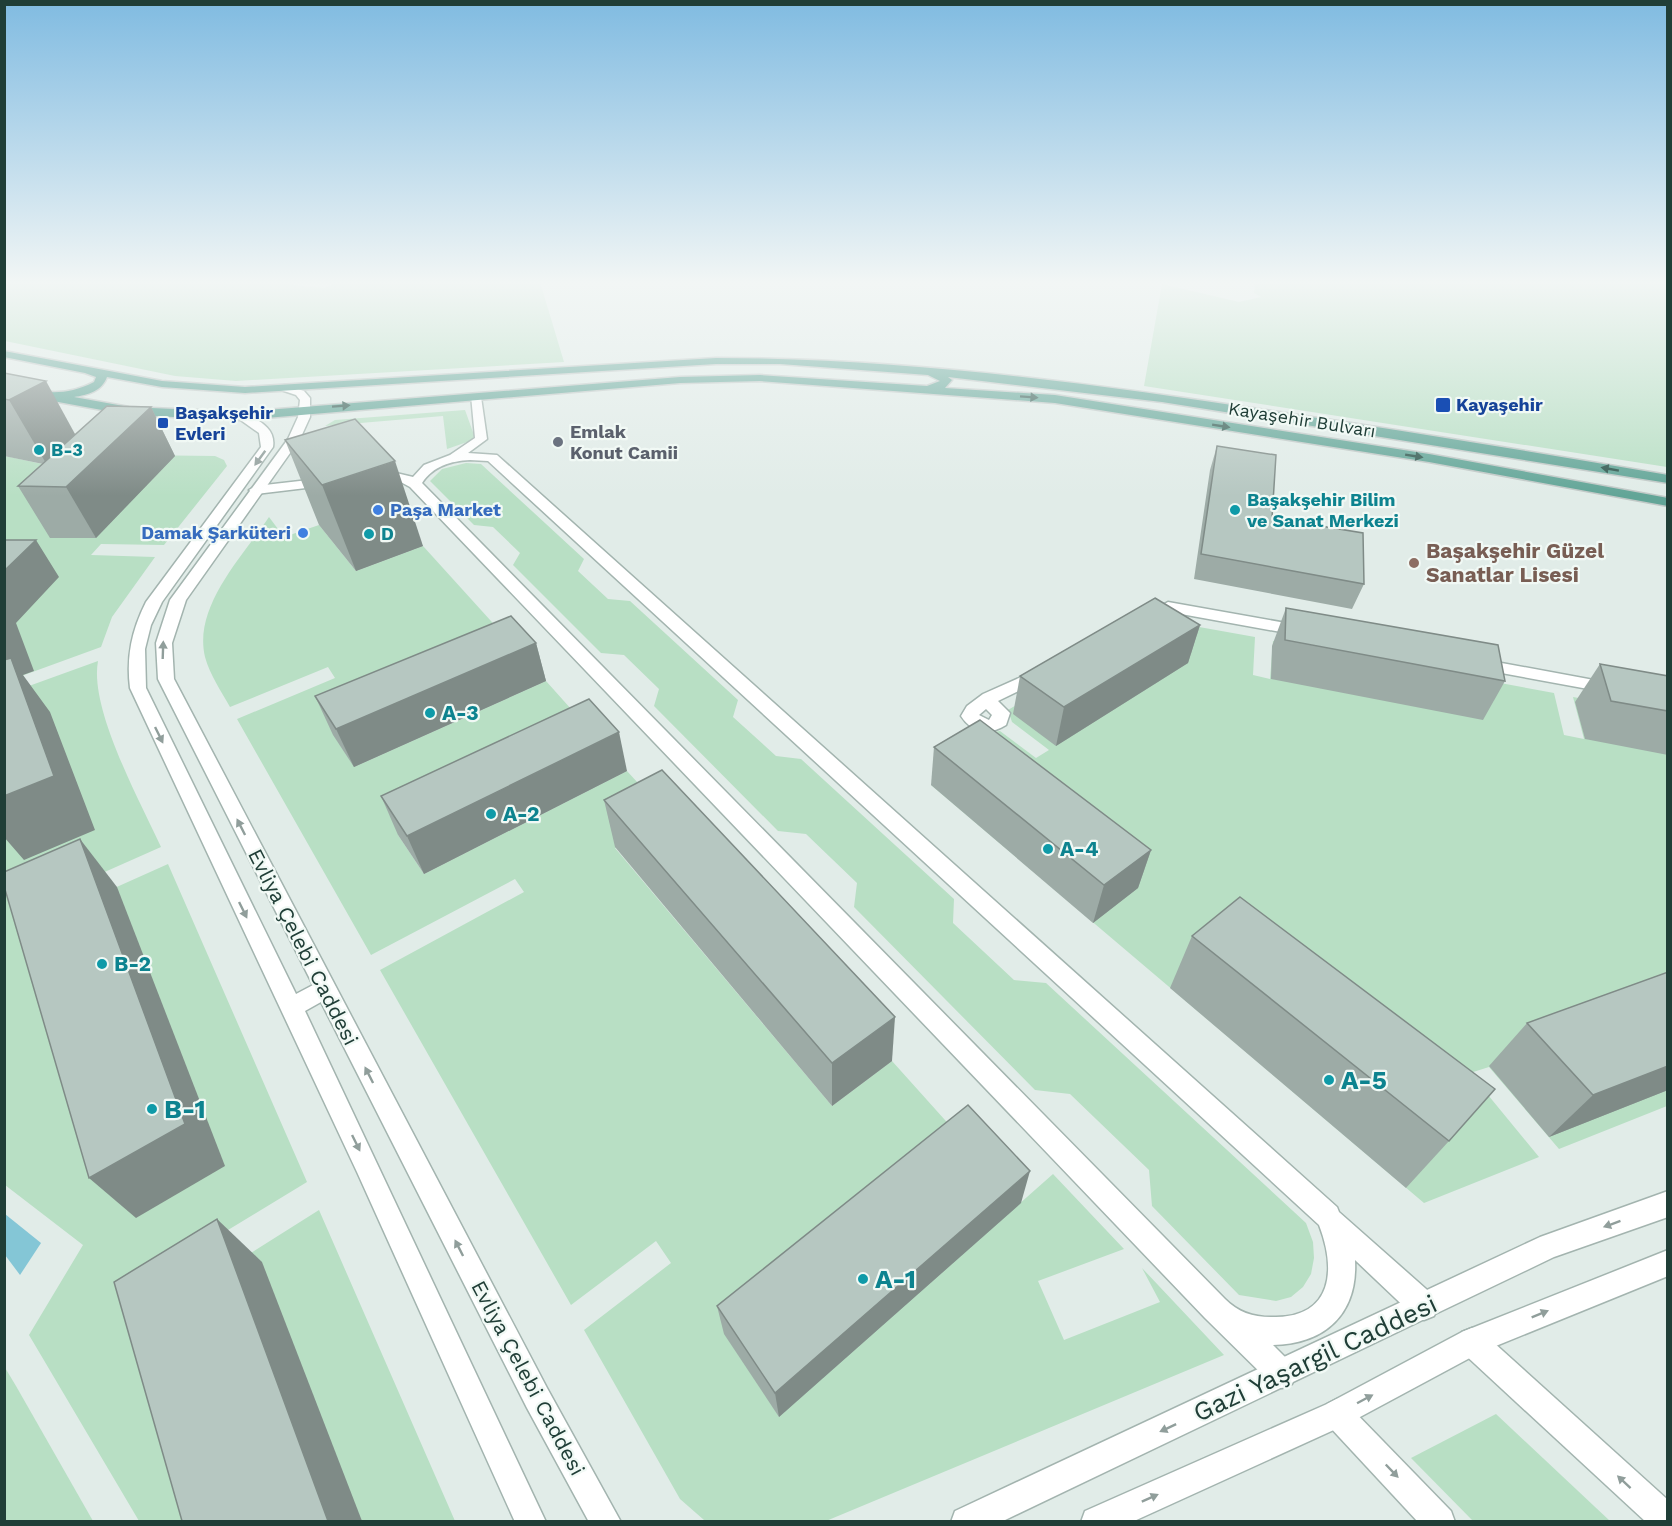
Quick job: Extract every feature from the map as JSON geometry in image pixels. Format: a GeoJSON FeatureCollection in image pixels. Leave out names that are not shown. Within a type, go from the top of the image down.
{"type":"FeatureCollection","features":[{"type":"Feature","properties":{"kind":"main road","name":"Kayaşehir Bulvarı"},"geometry":{"type":"LineString","coordinates":[[4,354],[182,387],[245,390],[716,361],[780,361],[1033,379],[1518,452],[1668,479]]}},
{"type":"Feature","properties":{"kind":"main road"},"geometry":{"type":"LineString","coordinates":[[47,397],[84,392],[102,381],[102,376],[79,367]]}},
{"type":"Feature","properties":{"kind":"main road"},"geometry":{"type":"LineString","coordinates":[[928,390],[946,381],[930,372]]}},
{"type":"Feature","properties":{"kind":"main road","name":"Kayaşehir Bulvarı"},"geometry":{"type":"LineString","coordinates":[[4,388],[129,411],[241,416],[680,380],[760,378],[1055,399],[1429,458],[1668,502]]}},
{"type":"Feature","properties":{"kind":"street"},"geometry":{"type":"LineString","coordinates":[[285,388],[300,393],[306,400],[307,409]]}},
{"type":"Feature","properties":{"kind":"street"},"geometry":{"type":"LineString","coordinates":[[415,484],[425,470],[450,459],[481,439],[475,397]]}},
{"type":"Feature","properties":{"kind":"street","name":"Evliya Çelebi Caddesi"},"geometry":{"type":"LineString","coordinates":[[307,409],[294,439],[184,589],[172,611],[164,638],[163,666],[171,691],[325,989],[537,1398],[606,1521]]}},
{"type":"Feature","properties":{"kind":"street","name":"Evliya Çelebi Caddesi"},"geometry":{"type":"LineString","coordinates":[[241,416],[265,431],[269,441],[267,447],[154,600],[141,628],[135,658],[135,673],[142,702],[291,1008],[531,1521]]}},
{"type":"Feature","properties":{"kind":"street"},"geometry":{"type":"LineString","coordinates":[[450,459],[468,456],[492,458],[1328,1216],[1424,1306]]}},
{"type":"Feature","properties":{"kind":"street"},"geometry":{"type":"LineString","coordinates":[[256,490],[400,476],[415,484],[1282,1374]]}},
{"type":"Feature","properties":{"kind":"street"},"geometry":{"type":"LineString","coordinates":[[1136,623],[1168,607],[1319,634]]}},
{"type":"Feature","properties":{"kind":"street"},"geometry":{"type":"LineString","coordinates":[[1468,662],[1624,690]]}},
{"type":"Feature","properties":{"kind":"street"},"geometry":{"type":"LineString","coordinates":[[987,700],[1051,668]]}},
{"type":"Feature","properties":{"kind":"street"},"geometry":{"type":"LineString","coordinates":[[291,1008],[325,989]]}},
{"type":"Feature","properties":{"kind":"street","name":"Gazi Yaşargil Caddesi"},"geometry":{"type":"LineString","coordinates":[[966,1521],[1282,1374],[1549,1246],[1668,1204]]}},
{"type":"Feature","properties":{"kind":"street"},"geometry":{"type":"LineString","coordinates":[[1230,1322],[1262,1330],[1286,1332],[1310,1326],[1328,1311],[1339,1292],[1342,1268],[1341,1245],[1328,1216]]}},
{"type":"Feature","properties":{"kind":"street"},"geometry":{"type":"LineString","coordinates":[[1096,1521],[1337,1414],[1472,1342],[1668,1263]]}},
{"type":"Feature","properties":{"kind":"street"},"geometry":{"type":"LineString","coordinates":[[1472,1342],[1668,1521]]}},
{"type":"Feature","properties":{"kind":"street"},"geometry":{"type":"LineString","coordinates":[[1337,1414],[1440,1521]]}},
{"type":"Feature","properties":{"kind":"green space"},"geometry":{"type":"Polygon","coordinates":[[[64,353],[561,353],[564,362],[236,381],[175,376],[64,353]]]}},
{"type":"Feature","properties":{"kind":"green space"},"geometry":{"type":"Polygon","coordinates":[[[1150,353],[1667,353],[1667,467],[1144,386],[1150,353]]]}},
{"type":"Feature","properties":{"kind":"green space"},"geometry":{"type":"Polygon","coordinates":[[[465,410],[474,435],[473,440],[447,449],[443,416],[325,426],[335,420],[465,410]]]}},
{"type":"Feature","properties":{"kind":"green space"},"geometry":{"type":"Polygon","coordinates":[[[133,455],[215,456],[224,460],[227,466],[164,545],[101,544],[91,555],[155,557],[112,617],[101,647],[5,682],[5,456],[47,465],[133,455]]]}},
{"type":"Feature","properties":{"kind":"green space"},"geometry":{"type":"Polygon","coordinates":[[[466,463],[481,464],[584,559],[578,571],[608,599],[630,601],[738,700],[733,717],[776,756],[801,759],[954,899],[953,923],[1014,980],[1046,983],[1306,1223],[1313,1242],[1314,1258],[1311,1274],[1303,1287],[1291,1297],[1276,1301],[1239,1295],[1152,1206],[1149,1170],[1070,1094],[1035,1090],[854,907],[857,883],[806,834],[778,831],[654,706],[659,689],[624,655],[601,653],[513,565],[520,553],[493,527],[474,525],[430,481],[442,469],[466,463]]]}},
{"type":"Feature","properties":{"kind":"green space"},"geometry":{"type":"Polygon","coordinates":[[[269,517],[284,537],[319,525],[356,571],[423,546],[521,654],[354,767],[546,681],[597,738],[398,835],[424,874],[627,771],[670,818],[615,848],[832,1106],[892,1061],[962,1139],[778,1417],[1053,1174],[1124,1249],[1038,1281],[1064,1340],[1160,1302],[1142,1268],[1224,1355],[826,1521],[704,1520],[680,1499],[584,1330],[671,1263],[656,1241],[571,1305],[380,970],[524,892],[515,879],[371,955],[237,719],[335,678],[328,667],[230,707],[210,670],[205,657],[203,638],[206,619],[223,582],[269,517]]]}},
{"type":"Feature","properties":{"kind":"green space"},"geometry":{"type":"Polygon","coordinates":[[[1160,620],[1255,637],[1253,675],[1270,679],[1273,641],[1554,693],[1564,735],[1584,739],[1573,697],[1667,714],[1667,1106],[1559,1149],[1489,1067],[1470,1073],[1539,1157],[1424,1203],[931,785],[994,732],[1000,731],[1036,758],[1049,750],[1012,722],[1008,710],[1160,620]]]}},
{"type":"Feature","properties":{"kind":"green space"},"geometry":{"type":"Polygon","coordinates":[[[98,661],[97,681],[108,729],[129,781],[161,847],[37,902],[43,920],[168,864],[307,1182],[154,1275],[164,1308],[319,1210],[455,1521],[139,1521],[29,1335],[83,1245],[5,1185],[4,695],[98,661]]]}},
{"type":"Feature","properties":{"kind":"green space"},"geometry":{"type":"Polygon","coordinates":[[[4,1366],[16,1386],[93,1521],[5,1521],[4,1366]]]}},
{"type":"Feature","properties":{"kind":"green space"},"geometry":{"type":"Polygon","coordinates":[[[1496,1414],[1610,1521],[1473,1521],[1411,1458],[1496,1414]]]}},
{"type":"Feature","properties":{"kind":"water"},"geometry":{"type":"Polygon","coordinates":[[[5,1214],[41,1243],[20,1275],[5,1255],[5,1214]]]}},
{"type":"Feature","properties":{"kind":"building"},"geometry":{"type":"Polygon","coordinates":[[[4,373],[46,381],[9,400],[4,399],[4,373]]]}},
{"type":"Feature","properties":{"kind":"building"},"geometry":{"type":"Polygon","coordinates":[[[107,406],[151,407],[66,487],[18,486],[107,406]]]}},
{"type":"Feature","properties":{"kind":"building"},"geometry":{"type":"Polygon","coordinates":[[[355,419],[395,461],[322,485],[285,440],[355,419]]]}},
{"type":"Feature","properties":{"kind":"building"},"geometry":{"type":"Polygon","coordinates":[[[1217,446],[1276,455],[1272,518],[1363,533],[1364,584],[1201,554],[1217,446]]]}},
{"type":"Feature","properties":{"kind":"building"},"geometry":{"type":"Polygon","coordinates":[[[4,540],[36,540],[4,571],[4,540]]]}},
{"type":"Feature","properties":{"kind":"building"},"geometry":{"type":"Polygon","coordinates":[[[1155,598],[1200,625],[1064,707],[1020,676],[1155,598]]]}},
{"type":"Feature","properties":{"kind":"building"},"geometry":{"type":"Polygon","coordinates":[[[1286,608],[1498,645],[1505,681],[1285,640],[1286,608]]]}},
{"type":"Feature","properties":{"kind":"building"},"geometry":{"type":"Polygon","coordinates":[[[511,616],[536,643],[336,729],[315,696],[511,616]]]}},
{"type":"Feature","properties":{"kind":"building"},"geometry":{"type":"Polygon","coordinates":[[[11,658],[54,776],[4,796],[4,660],[11,658]]]}},
{"type":"Feature","properties":{"kind":"building"},"geometry":{"type":"Polygon","coordinates":[[[1600,664],[1668,676],[1668,711],[1611,701],[1600,664]]]}},
{"type":"Feature","properties":{"kind":"building"},"geometry":{"type":"Polygon","coordinates":[[[589,699],[619,732],[407,836],[381,796],[589,699]]]}},
{"type":"Feature","properties":{"kind":"building"},"geometry":{"type":"Polygon","coordinates":[[[980,720],[1151,850],[1104,885],[934,747],[980,720]]]}},
{"type":"Feature","properties":{"kind":"building"},"geometry":{"type":"Polygon","coordinates":[[[662,770],[895,1017],[832,1063],[604,800],[662,770]]]}},
{"type":"Feature","properties":{"kind":"building"},"geometry":{"type":"Polygon","coordinates":[[[80,839],[185,1124],[89,1178],[4,886],[4,872],[80,839]]]}},
{"type":"Feature","properties":{"kind":"building"},"geometry":{"type":"Polygon","coordinates":[[[1240,897],[1495,1089],[1449,1141],[1192,936],[1240,897]]]}},
{"type":"Feature","properties":{"kind":"building"},"geometry":{"type":"Polygon","coordinates":[[[1668,972],[1668,1066],[1593,1095],[1527,1023],[1668,972]]]}},
{"type":"Feature","properties":{"kind":"building","name":"A-1"},"geometry":{"type":"Polygon","coordinates":[[[968,1105],[1030,1171],[775,1393],[717,1306],[968,1105]]]}},
{"type":"Feature","properties":{"kind":"building"},"geometry":{"type":"Polygon","coordinates":[[[217,1219],[328,1521],[182,1521],[114,1282],[217,1219]]]}},
{"type":"Feature","properties":{"kind":"place","name":"Kayaşehir"},"geometry":{"type":"Point","coordinates":[1443,405]}},
{"type":"Feature","properties":{"kind":"place","name":"Başakşehir Evleri"},"geometry":{"type":"Point","coordinates":[163,423]}},
{"type":"Feature","properties":{"kind":"place","name":"Emlak Konut Camii"},"geometry":{"type":"Point","coordinates":[558,442]}},
{"type":"Feature","properties":{"kind":"place","name":"B-3"},"geometry":{"type":"Point","coordinates":[39,450]}},
{"type":"Feature","properties":{"kind":"place","name":"Paşa Market"},"geometry":{"type":"Point","coordinates":[378,510]}},
{"type":"Feature","properties":{"kind":"place","name":"Başakşehir Bilim ve Sanat Merkezi"},"geometry":{"type":"Point","coordinates":[1235,510]}},
{"type":"Feature","properties":{"kind":"place","name":"Damak Şarküteri"},"geometry":{"type":"Point","coordinates":[303,533]}},
{"type":"Feature","properties":{"kind":"place","name":"D"},"geometry":{"type":"Point","coordinates":[369,534]}},
{"type":"Feature","properties":{"kind":"place","name":"Başakşehir Güzel Sanatlar Lisesi"},"geometry":{"type":"Point","coordinates":[1414,563]}},
{"type":"Feature","properties":{"kind":"place","name":"A-3"},"geometry":{"type":"Point","coordinates":[430,713]}},
{"type":"Feature","properties":{"kind":"place","name":"A-2"},"geometry":{"type":"Point","coordinates":[491,814]}},
{"type":"Feature","properties":{"kind":"place","name":"A-4"},"geometry":{"type":"Point","coordinates":[1048,849]}},
{"type":"Feature","properties":{"kind":"place","name":"B-2"},"geometry":{"type":"Point","coordinates":[102,964]}},
{"type":"Feature","properties":{"kind":"place","name":"A-5"},"geometry":{"type":"Point","coordinates":[1329,1080]}},
{"type":"Feature","properties":{"kind":"place","name":"B-1"},"geometry":{"type":"Point","coordinates":[152,1109]}},
{"type":"Feature","properties":{"kind":"place","name":"A-1"},"geometry":{"type":"Point","coordinates":[863,1279]}}]}
